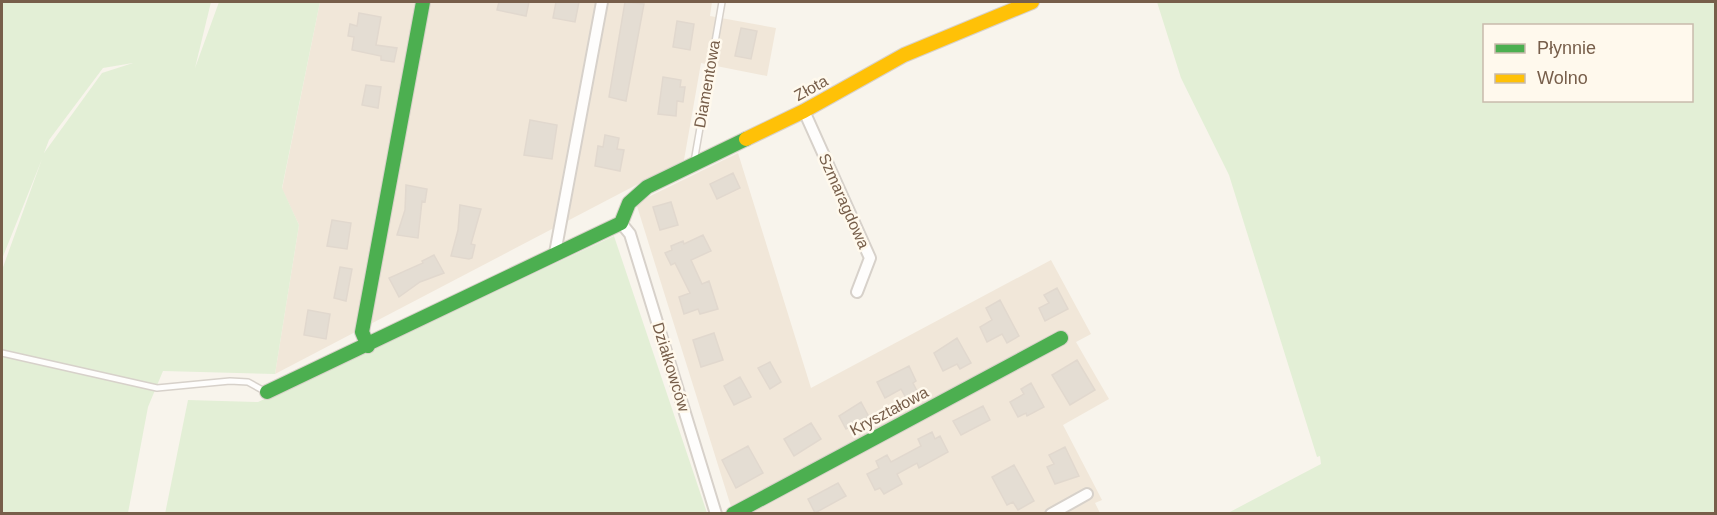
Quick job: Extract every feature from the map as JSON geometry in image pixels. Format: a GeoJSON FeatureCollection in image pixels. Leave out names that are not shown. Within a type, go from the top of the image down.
{"type":"FeatureCollection","features":[{"type":"Feature","properties":{"kind":"street"},"geometry":{"type":"LineString","coordinates":[[368,346],[362,333],[423,2]]}},
{"type":"Feature","properties":{"kind":"street"},"geometry":{"type":"LineString","coordinates":[[555,254],[602,2]]}},
{"type":"Feature","properties":{"kind":"street","name":"Złota"},"geometry":{"type":"LineString","coordinates":[[621,223],[629,203],[647,187],[804,111],[904,56],[1032,2]]}},
{"type":"Feature","properties":{"kind":"street","name":"Szmaragdowa"},"geometry":{"type":"LineString","coordinates":[[804,111],[870,258],[857,292]]}},
{"type":"Feature","properties":{"kind":"street"},"geometry":{"type":"LineString","coordinates":[[267,392],[368,346],[621,223]]}},
{"type":"Feature","properties":{"kind":"street","name":"Działkowców"},"geometry":{"type":"LineString","coordinates":[[621,223],[630,234],[716,513]]}},
{"type":"Feature","properties":{"kind":"street","name":"Kryształowa"},"geometry":{"type":"LineString","coordinates":[[733,513],[1061,338]]}},
{"type":"Feature","properties":{"kind":"street"},"geometry":{"type":"LineString","coordinates":[[1051,513],[1087,494]]}},
{"type":"Feature","properties":{"kind":"lane","name":"Diamentowa"},"geometry":{"type":"LineString","coordinates":[[693,166],[722,2]]}},
{"type":"Feature","properties":{"kind":"lane"},"geometry":{"type":"LineString","coordinates":[[2,353],[157,388],[248,382],[267,392]]}},
{"type":"Feature","properties":{"kind":"shaded area"},"geometry":{"type":"Polygon","coordinates":[[[320,2],[712,2],[710,16],[776,28],[767,76],[701,63],[684,160],[275,374],[299,225],[282,189],[320,2]]]}},
{"type":"Feature","properties":{"kind":"shaded area"},"geometry":{"type":"Polygon","coordinates":[[[738,153],[811,388],[1051,260],[1091,334],[1076,342],[1109,399],[1063,425],[1102,500],[1095,503],[1100,513],[733,513],[636,203],[738,153]]]}},
{"type":"Feature","properties":{"kind":"green space"},"geometry":{"type":"Polygon","coordinates":[[[2,2],[211,2],[195,68],[219,2],[320,2],[282,188],[299,225],[275,374],[163,371],[148,407],[128,513],[2,513],[2,270],[42,159],[2,259],[2,2]],[[133,63],[103,68],[49,140],[44,153],[102,73],[133,63]]]}},
{"type":"Feature","properties":{"kind":"green space"},"geometry":{"type":"Polygon","coordinates":[[[1157,2],[1715,2],[1715,513],[1228,513],[1321,464],[1229,175],[1181,78],[1157,2]]]}},
{"type":"Feature","properties":{"kind":"green space"},"geometry":{"type":"Polygon","coordinates":[[[614,236],[707,513],[165,514],[188,400],[258,402],[614,236]]]}},
{"type":"Feature","properties":{"kind":"building"},"geometry":{"type":"Polygon","coordinates":[[[499,2],[529,2],[526,16],[497,10],[499,2]]]}},
{"type":"Feature","properties":{"kind":"building"},"geometry":{"type":"Polygon","coordinates":[[[556,2],[579,2],[575,22],[553,18],[556,2]]]}},
{"type":"Feature","properties":{"kind":"building"},"geometry":{"type":"Polygon","coordinates":[[[625,2],[644,4],[626,101],[609,97],[625,2]]]}},
{"type":"Feature","properties":{"kind":"building"},"geometry":{"type":"Polygon","coordinates":[[[359,13],[381,17],[376,45],[397,48],[394,62],[381,60],[381,56],[352,50],[354,37],[348,36],[350,24],[357,26],[359,13]]]}},
{"type":"Feature","properties":{"kind":"building"},"geometry":{"type":"Polygon","coordinates":[[[677,21],[694,24],[690,50],[673,47],[677,21]]]}},
{"type":"Feature","properties":{"kind":"building"},"geometry":{"type":"Polygon","coordinates":[[[741,28],[757,31],[751,59],[735,56],[741,28]]]}},
{"type":"Feature","properties":{"kind":"building"},"geometry":{"type":"Polygon","coordinates":[[[663,77],[681,80],[680,87],[685,87],[683,102],[677,101],[676,116],[658,114],[663,77]]]}},
{"type":"Feature","properties":{"kind":"building"},"geometry":{"type":"Polygon","coordinates":[[[366,85],[381,87],[378,108],[362,105],[366,85]]]}},
{"type":"Feature","properties":{"kind":"building"},"geometry":{"type":"Polygon","coordinates":[[[530,120],[557,125],[552,159],[524,155],[530,120]]]}},
{"type":"Feature","properties":{"kind":"building"},"geometry":{"type":"Polygon","coordinates":[[[605,135],[619,138],[617,149],[624,150],[620,171],[595,166],[598,146],[603,147],[605,135]]]}},
{"type":"Feature","properties":{"kind":"building"},"geometry":{"type":"Polygon","coordinates":[[[733,173],[740,188],[717,199],[710,184],[733,173]]]}},
{"type":"Feature","properties":{"kind":"building"},"geometry":{"type":"Polygon","coordinates":[[[406,185],[427,189],[425,202],[422,201],[418,238],[397,235],[405,210],[406,185]]]}},
{"type":"Feature","properties":{"kind":"building"},"geometry":{"type":"Polygon","coordinates":[[[671,202],[678,225],[660,230],[653,207],[671,202]]]}},
{"type":"Feature","properties":{"kind":"building"},"geometry":{"type":"Polygon","coordinates":[[[460,205],[481,209],[471,244],[475,245],[472,258],[469,259],[451,256],[458,230],[460,205]]]}},
{"type":"Feature","properties":{"kind":"building"},"geometry":{"type":"Polygon","coordinates":[[[332,220],[351,223],[347,249],[327,246],[332,220]]]}},
{"type":"Feature","properties":{"kind":"building"},"geometry":{"type":"Polygon","coordinates":[[[703,235],[711,251],[691,260],[702,284],[709,281],[718,309],[700,314],[698,309],[684,314],[679,297],[690,293],[675,263],[671,265],[665,253],[672,250],[671,246],[683,241],[684,244],[703,235]]]}},
{"type":"Feature","properties":{"kind":"building"},"geometry":{"type":"Polygon","coordinates":[[[434,255],[444,273],[420,282],[399,297],[389,278],[423,263],[422,261],[434,255]]]}},
{"type":"Feature","properties":{"kind":"building"},"geometry":{"type":"Polygon","coordinates":[[[340,267],[352,269],[346,301],[334,298],[340,267]]]}},
{"type":"Feature","properties":{"kind":"building"},"geometry":{"type":"Polygon","coordinates":[[[1057,288],[1068,309],[1045,321],[1039,308],[1049,303],[1044,295],[1057,288]]]}},
{"type":"Feature","properties":{"kind":"building"},"geometry":{"type":"Polygon","coordinates":[[[1000,300],[1019,336],[1007,343],[1002,334],[987,342],[980,327],[992,320],[986,308],[1000,300]]]}},
{"type":"Feature","properties":{"kind":"building"},"geometry":{"type":"Polygon","coordinates":[[[308,310],[330,314],[326,339],[304,335],[308,310]]]}},
{"type":"Feature","properties":{"kind":"building"},"geometry":{"type":"Polygon","coordinates":[[[714,333],[723,360],[701,367],[693,340],[714,333]]]}},
{"type":"Feature","properties":{"kind":"building"},"geometry":{"type":"Polygon","coordinates":[[[957,338],[971,363],[960,369],[957,364],[943,371],[934,353],[957,338]]]}},
{"type":"Feature","properties":{"kind":"building"},"geometry":{"type":"Polygon","coordinates":[[[1077,360],[1095,390],[1070,405],[1052,375],[1077,360]]]}},
{"type":"Feature","properties":{"kind":"building"},"geometry":{"type":"Polygon","coordinates":[[[770,362],[781,382],[770,389],[758,368],[770,362]]]}},
{"type":"Feature","properties":{"kind":"building"},"geometry":{"type":"Polygon","coordinates":[[[909,366],[916,381],[913,383],[917,391],[906,398],[901,389],[885,398],[877,382],[909,366]]]}},
{"type":"Feature","properties":{"kind":"building"},"geometry":{"type":"Polygon","coordinates":[[[740,377],[751,397],[734,405],[724,386],[740,377]]]}},
{"type":"Feature","properties":{"kind":"building"},"geometry":{"type":"Polygon","coordinates":[[[1031,383],[1044,407],[1027,416],[1026,413],[1018,417],[1010,402],[1024,394],[1021,389],[1031,383]]]}},
{"type":"Feature","properties":{"kind":"building"},"geometry":{"type":"Polygon","coordinates":[[[861,402],[869,417],[846,429],[839,416],[861,402]]]}},
{"type":"Feature","properties":{"kind":"building"},"geometry":{"type":"Polygon","coordinates":[[[983,406],[990,420],[961,435],[953,421],[983,406]]]}},
{"type":"Feature","properties":{"kind":"building"},"geometry":{"type":"Polygon","coordinates":[[[811,423],[821,439],[794,456],[784,439],[811,423]]]}},
{"type":"Feature","properties":{"kind":"building"},"geometry":{"type":"Polygon","coordinates":[[[932,432],[935,439],[940,436],[948,452],[919,468],[917,463],[897,474],[902,484],[884,494],[880,488],[875,490],[867,474],[879,468],[876,461],[887,455],[891,462],[921,446],[918,439],[932,432]]]}},
{"type":"Feature","properties":{"kind":"building"},"geometry":{"type":"Polygon","coordinates":[[[748,446],[763,473],[736,488],[722,460],[748,446]]]}},
{"type":"Feature","properties":{"kind":"building"},"geometry":{"type":"Polygon","coordinates":[[[1065,447],[1079,476],[1055,484],[1047,467],[1054,464],[1049,455],[1065,447]]]}},
{"type":"Feature","properties":{"kind":"building"},"geometry":{"type":"Polygon","coordinates":[[[1014,465],[1034,501],[1018,510],[1013,502],[1007,505],[992,477],[1014,465]]]}},
{"type":"Feature","properties":{"kind":"building"},"geometry":{"type":"Polygon","coordinates":[[[838,483],[846,496],[815,513],[808,499],[838,483]]]}},
{"type":"Feature","properties":{"kind":"traffic: fast"},"geometry":{"type":"LineString","coordinates":[[368,346],[362,332],[423,2]]}},
{"type":"Feature","properties":{"kind":"traffic: fast"},"geometry":{"type":"LineString","coordinates":[[267,392],[621,223],[629,203],[647,187],[746,139]]}},
{"type":"Feature","properties":{"kind":"traffic: fast"},"geometry":{"type":"LineString","coordinates":[[733,514],[1061,338]]}},
{"type":"Feature","properties":{"kind":"traffic: slow"},"geometry":{"type":"LineString","coordinates":[[746,139],[804,111],[904,55],[1032,2]]}}]}
